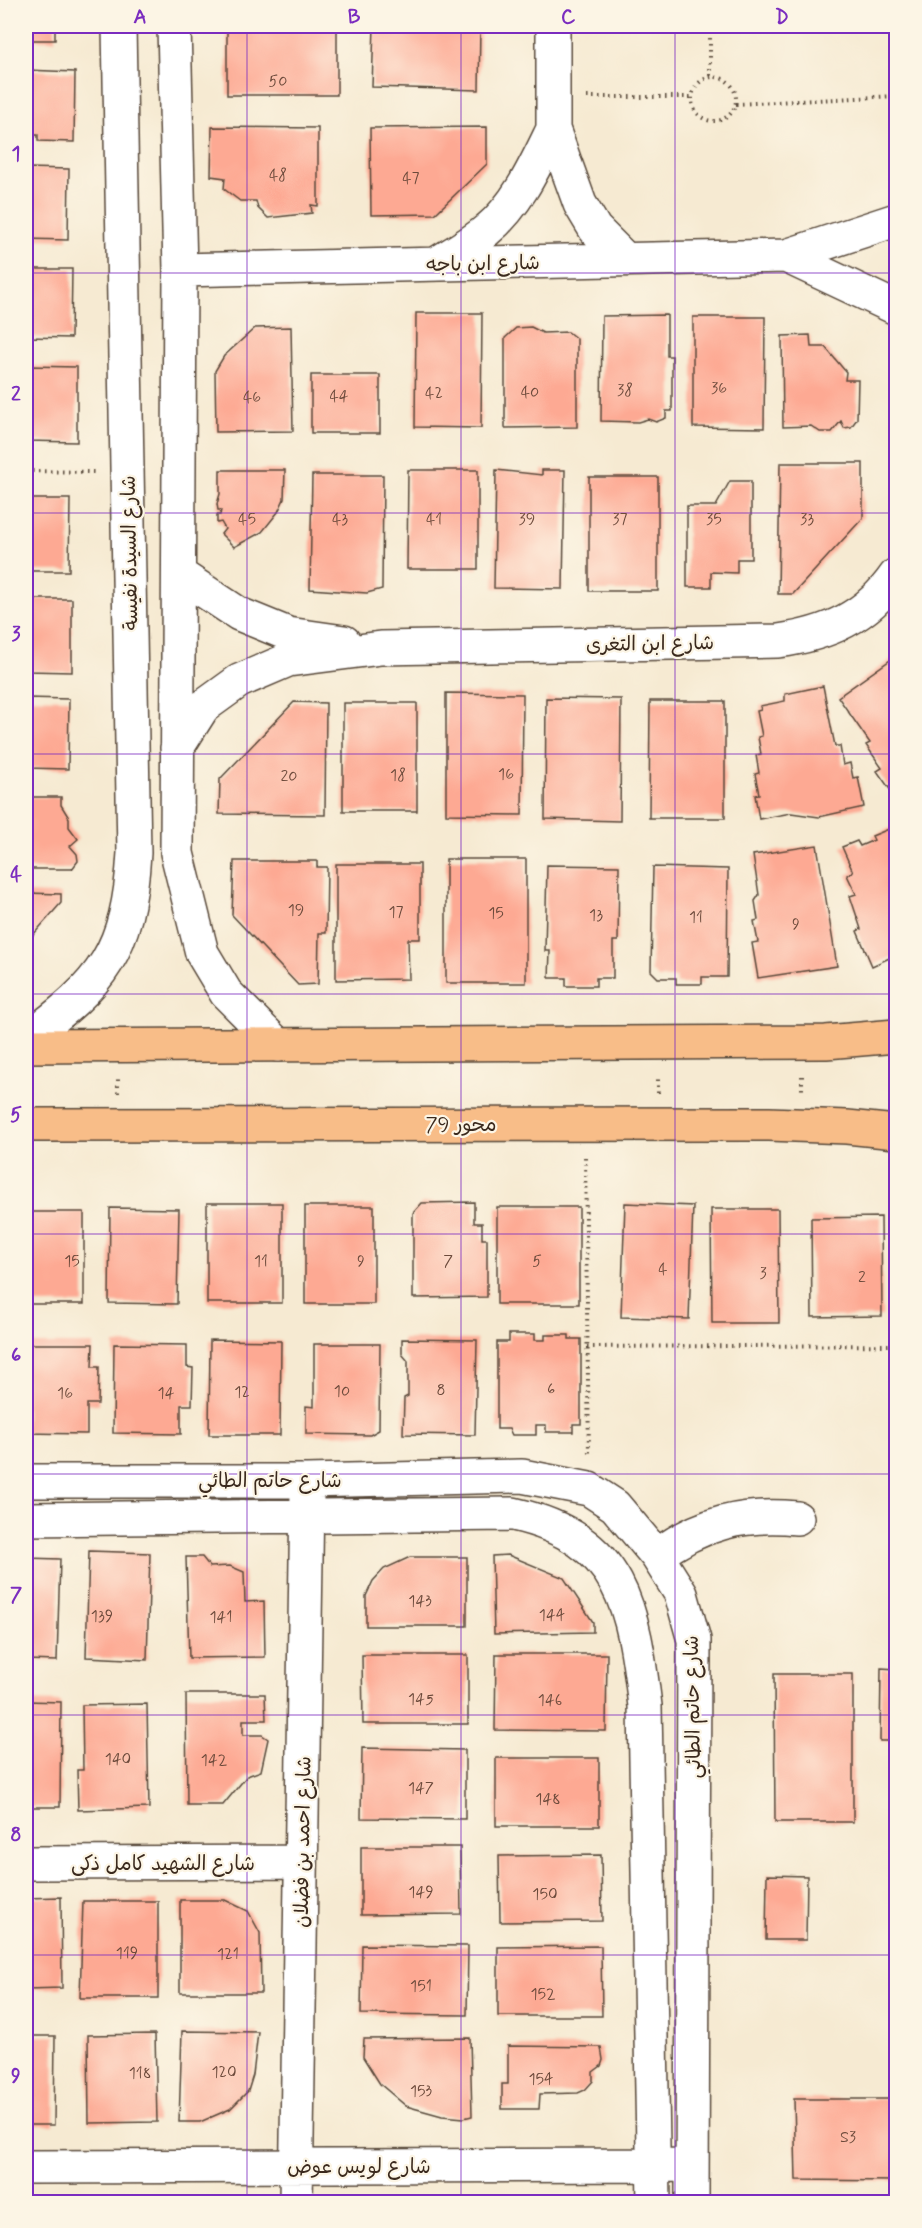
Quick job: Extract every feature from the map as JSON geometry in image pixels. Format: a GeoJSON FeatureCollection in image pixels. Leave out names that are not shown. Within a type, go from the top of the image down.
{"type":"FeatureCollection","features":[{"type":"Feature","properties":{"kind":"main road"},"geometry":{"type":"LineString","coordinates":[[26,1046],[802,1042],[897,1036]]}},
{"type":"Feature","properties":{"kind":"main road","name":"محور 79"},"geometry":{"type":"LineString","coordinates":[[26,1125],[802,1125],[897,1132]]}},
{"type":"Feature","properties":{"kind":"street","name":"شارع السيدة نفيسة"},"geometry":{"type":"LineString","coordinates":[[26,1040],[67,1009],[94,982],[121,934],[132,894],[134,853],[119,26]]}},
{"type":"Feature","properties":{"kind":"street"},"geometry":{"type":"LineString","coordinates":[[174,26],[180,270],[177,853],[202,953],[226,993],[278,1045]]}},
{"type":"Feature","properties":{"kind":"street"},"geometry":{"type":"LineString","coordinates":[[553,26],[553,129],[580,204],[595,229],[626,259]]}},
{"type":"Feature","properties":{"kind":"street"},"geometry":{"type":"LineString","coordinates":[[436,264],[488,230],[532,172],[553,129]]}},
{"type":"Feature","properties":{"kind":"street","name":"شارع ابن باجه"},"geometry":{"type":"LineString","coordinates":[[180,270],[786,256],[897,220]]}},
{"type":"Feature","properties":{"kind":"street","name":"شارع ابن باجه"},"geometry":{"type":"LineString","coordinates":[[786,256],[897,308]]}},
{"type":"Feature","properties":{"kind":"street","name":"شارع ابن التغرى"},"geometry":{"type":"LineString","coordinates":[[180,575],[238,614],[288,634],[381,648]]}},
{"type":"Feature","properties":{"kind":"street","name":"شارع ابن التغرى"},"geometry":{"type":"LineString","coordinates":[[176,750],[203,707],[239,681],[288,660],[381,648],[778,640],[808,637],[838,627],[864,611],[886,590],[897,575]]}},
{"type":"Feature","properties":{"kind":"street"},"geometry":{"type":"LineString","coordinates":[[134,853],[177,853]]}},
{"type":"Feature","properties":{"kind":"street","name":"شارع حاتم الطائي"},"geometry":{"type":"LineString","coordinates":[[26,1481],[307,1481],[522,1476],[589,1489],[615,1506],[657,1556],[681,1594],[694,1640],[692,2202]]}},
{"type":"Feature","properties":{"kind":"street","name":"شارع احمد بن فضلان"},"geometry":{"type":"LineString","coordinates":[[296,2202],[307,1481]]}},
{"type":"Feature","properties":{"kind":"street","name":"شارع حاتم الطائي"},"geometry":{"type":"LineString","coordinates":[[26,1519],[513,1514],[540,1520],[569,1533],[595,1555],[617,1581],[636,1634],[645,1706],[654,2202]]}},
{"type":"Feature","properties":{"kind":"street"},"geometry":{"type":"LineString","coordinates":[[657,1556],[676,1541],[735,1518],[766,1515],[797,1518]]}},
{"type":"Feature","properties":{"kind":"street","name":"شارع الشهيد كامل ذكى"},"geometry":{"type":"LineString","coordinates":[[26,1863],[301,1862]]}},
{"type":"Feature","properties":{"kind":"street","name":"شارع لويس عوض"},"geometry":{"type":"LineString","coordinates":[[26,2167],[692,2165]]}},
{"type":"Feature","properties":{"kind":"path"},"geometry":{"type":"LineString","coordinates":[[710,26],[710,76]]}},
{"type":"Feature","properties":{"kind":"path"},"geometry":{"type":"LineString","coordinates":[[710,76],[719,76],[733,86],[736,104],[727,117],[710,121],[696,112],[692,97],[697,83],[710,76]]}},
{"type":"Feature","properties":{"kind":"path"},"geometry":{"type":"LineString","coordinates":[[736,104],[897,96]]}},
{"type":"Feature","properties":{"kind":"path"},"geometry":{"type":"LineString","coordinates":[[553,97],[692,97]]}},
{"type":"Feature","properties":{"kind":"path"},"geometry":{"type":"LineString","coordinates":[[26,471],[127,473]]}},
{"type":"Feature","properties":{"kind":"path"},"geometry":{"type":"LineString","coordinates":[[658,1042],[658,1124]]}},
{"type":"Feature","properties":{"kind":"path"},"geometry":{"type":"LineString","coordinates":[[802,1042],[802,1125]]}},
{"type":"Feature","properties":{"kind":"path"},"geometry":{"type":"LineString","coordinates":[[117,1125],[118,1046]]}},
{"type":"Feature","properties":{"kind":"path"},"geometry":{"type":"LineString","coordinates":[[584,1124],[589,1489]]}},
{"type":"Feature","properties":{"kind":"path"},"geometry":{"type":"LineString","coordinates":[[587,1347],[897,1345]]}},
{"type":"Feature","properties":{"kind":"building"},"geometry":{"type":"Polygon","coordinates":[[[26,26],[55,26],[55,40],[26,40],[26,26]]]}},
{"type":"Feature","properties":{"kind":"building"},"geometry":{"type":"Polygon","coordinates":[[[227,26],[337,26],[337,95],[227,95],[227,26]]]}},
{"type":"Feature","properties":{"kind":"building"},"geometry":{"type":"Polygon","coordinates":[[[374,26],[480,26],[479,90],[372,87],[374,26]]]}},
{"type":"Feature","properties":{"kind":"building"},"geometry":{"type":"Polygon","coordinates":[[[26,70],[75,72],[74,142],[38,141],[38,135],[26,135],[26,70]]]}},
{"type":"Feature","properties":{"kind":"building"},"geometry":{"type":"Polygon","coordinates":[[[212,127],[318,128],[318,206],[311,205],[312,213],[268,218],[258,208],[256,201],[240,201],[224,189],[225,178],[211,176],[212,127]]]}},
{"type":"Feature","properties":{"kind":"building"},"geometry":{"type":"Polygon","coordinates":[[[487,127],[487,164],[435,214],[371,215],[370,128],[487,127]]]}},
{"type":"Feature","properties":{"kind":"building"},"geometry":{"type":"Polygon","coordinates":[[[26,168],[69,169],[68,240],[26,239],[26,168]]]}},
{"type":"Feature","properties":{"kind":"building"},"geometry":{"type":"Polygon","coordinates":[[[26,269],[72,269],[71,338],[26,337],[26,269]]]}},
{"type":"Feature","properties":{"kind":"building"},"geometry":{"type":"Polygon","coordinates":[[[416,313],[482,313],[481,428],[415,427],[416,313]]]}},
{"type":"Feature","properties":{"kind":"building"},"geometry":{"type":"Polygon","coordinates":[[[667,315],[667,356],[672,356],[672,411],[666,411],[666,418],[656,422],[648,419],[638,422],[601,421],[602,316],[667,315]]]}},
{"type":"Feature","properties":{"kind":"building"},"geometry":{"type":"Polygon","coordinates":[[[693,317],[765,317],[764,428],[693,427],[693,317]]]}},
{"type":"Feature","properties":{"kind":"building"},"geometry":{"type":"Polygon","coordinates":[[[291,327],[293,431],[216,432],[215,371],[224,356],[255,328],[291,327]]]}},
{"type":"Feature","properties":{"kind":"building"},"geometry":{"type":"Polygon","coordinates":[[[531,327],[543,333],[568,332],[577,339],[577,427],[505,428],[505,338],[516,328],[531,327]]]}},
{"type":"Feature","properties":{"kind":"building"},"geometry":{"type":"Polygon","coordinates":[[[810,335],[811,347],[825,347],[846,372],[845,380],[858,380],[857,419],[851,427],[844,428],[841,421],[832,432],[820,432],[811,426],[783,427],[782,336],[810,335]]]}},
{"type":"Feature","properties":{"kind":"building"},"geometry":{"type":"Polygon","coordinates":[[[26,366],[77,367],[77,442],[26,441],[26,366]]]}},
{"type":"Feature","properties":{"kind":"building"},"geometry":{"type":"Polygon","coordinates":[[[311,375],[380,375],[380,433],[311,433],[311,375]]]}},
{"type":"Feature","properties":{"kind":"building"},"geometry":{"type":"Polygon","coordinates":[[[780,463],[863,463],[863,518],[793,594],[778,594],[780,463]]]}},
{"type":"Feature","properties":{"kind":"building"},"geometry":{"type":"Polygon","coordinates":[[[220,470],[285,470],[284,499],[278,512],[262,532],[234,547],[221,534],[225,529],[221,522],[217,523],[217,515],[220,515],[221,510],[218,510],[217,504],[220,494],[220,470]]]}},
{"type":"Feature","properties":{"kind":"building"},"geometry":{"type":"Polygon","coordinates":[[[408,470],[478,470],[478,569],[407,569],[408,470]]]}},
{"type":"Feature","properties":{"kind":"building"},"geometry":{"type":"Polygon","coordinates":[[[496,470],[542,475],[542,470],[565,470],[563,589],[494,588],[496,470]]]}},
{"type":"Feature","properties":{"kind":"building"},"geometry":{"type":"Polygon","coordinates":[[[312,475],[383,475],[382,589],[367,593],[310,589],[312,475]]]}},
{"type":"Feature","properties":{"kind":"building"},"geometry":{"type":"Polygon","coordinates":[[[589,477],[658,477],[658,591],[589,591],[589,477]]]}},
{"type":"Feature","properties":{"kind":"building"},"geometry":{"type":"Polygon","coordinates":[[[730,481],[751,481],[751,559],[737,559],[737,573],[711,572],[711,587],[687,587],[687,506],[716,506],[730,481]]]}},
{"type":"Feature","properties":{"kind":"building"},"geometry":{"type":"Polygon","coordinates":[[[26,499],[70,499],[69,571],[26,571],[26,499]]]}},
{"type":"Feature","properties":{"kind":"building"},"geometry":{"type":"Polygon","coordinates":[[[26,599],[72,599],[72,672],[26,671],[26,599]]]}},
{"type":"Feature","properties":{"kind":"building"},"geometry":{"type":"Polygon","coordinates":[[[896,656],[896,793],[894,795],[877,771],[882,768],[866,745],[870,743],[838,697],[896,656]]]}},
{"type":"Feature","properties":{"kind":"building"},"geometry":{"type":"Polygon","coordinates":[[[823,686],[835,746],[840,746],[843,765],[850,763],[853,778],[858,777],[864,807],[819,817],[791,813],[759,819],[755,795],[759,794],[755,774],[759,773],[756,755],[761,754],[758,737],[762,736],[757,711],[761,710],[760,706],[785,701],[785,694],[823,686]]]}},
{"type":"Feature","properties":{"kind":"building"},"geometry":{"type":"Polygon","coordinates":[[[446,693],[523,694],[522,815],[446,814],[446,693]]]}},
{"type":"Feature","properties":{"kind":"building"},"geometry":{"type":"Polygon","coordinates":[[[26,698],[69,699],[68,769],[26,768],[26,698]]]}},
{"type":"Feature","properties":{"kind":"building"},"geometry":{"type":"Polygon","coordinates":[[[546,698],[621,699],[620,821],[545,819],[546,698]]]}},
{"type":"Feature","properties":{"kind":"building"},"geometry":{"type":"Polygon","coordinates":[[[650,701],[725,701],[725,818],[649,818],[650,701]]]}},
{"type":"Feature","properties":{"kind":"building"},"geometry":{"type":"Polygon","coordinates":[[[294,702],[326,703],[325,815],[219,814],[220,779],[294,702]]]}},
{"type":"Feature","properties":{"kind":"building"},"geometry":{"type":"Polygon","coordinates":[[[343,703],[417,703],[417,811],[343,811],[343,703]]]}},
{"type":"Feature","properties":{"kind":"building"},"geometry":{"type":"Polygon","coordinates":[[[26,797],[61,797],[61,805],[69,818],[69,827],[78,839],[70,846],[77,854],[78,861],[72,869],[26,869],[26,797]]]}},
{"type":"Feature","properties":{"kind":"building"},"geometry":{"type":"Polygon","coordinates":[[[896,826],[896,955],[872,966],[857,931],[861,929],[850,896],[856,894],[847,875],[853,872],[842,847],[857,841],[860,846],[874,840],[872,836],[896,826]]]}},
{"type":"Feature","properties":{"kind":"building"},"geometry":{"type":"Polygon","coordinates":[[[817,845],[837,966],[758,978],[752,943],[758,942],[754,921],[758,920],[755,901],[759,895],[753,855],[817,845]]]}},
{"type":"Feature","properties":{"kind":"building"},"geometry":{"type":"Polygon","coordinates":[[[446,859],[526,859],[526,983],[446,983],[446,859]]]}},
{"type":"Feature","properties":{"kind":"building"},"geometry":{"type":"Polygon","coordinates":[[[234,861],[317,861],[317,867],[327,867],[326,933],[319,933],[318,984],[298,985],[232,915],[234,861]]]}},
{"type":"Feature","properties":{"kind":"building"},"geometry":{"type":"Polygon","coordinates":[[[336,864],[420,864],[420,939],[408,939],[409,979],[336,980],[336,864]]]}},
{"type":"Feature","properties":{"kind":"building"},"geometry":{"type":"Polygon","coordinates":[[[547,865],[619,866],[618,941],[613,941],[613,978],[596,978],[596,986],[566,986],[566,978],[549,978],[550,951],[545,951],[547,865]]]}},
{"type":"Feature","properties":{"kind":"building"},"geometry":{"type":"Polygon","coordinates":[[[653,867],[728,869],[727,977],[702,977],[702,984],[676,984],[676,978],[658,978],[651,971],[653,867]]]}},
{"type":"Feature","properties":{"kind":"building"},"geometry":{"type":"Polygon","coordinates":[[[26,893],[61,894],[61,903],[26,943],[26,893]]]}},
{"type":"Feature","properties":{"kind":"building"},"geometry":{"type":"Polygon","coordinates":[[[474,1202],[474,1223],[482,1223],[482,1239],[487,1239],[487,1297],[413,1298],[413,1213],[422,1203],[474,1202]]]}},
{"type":"Feature","properties":{"kind":"building"},"geometry":{"type":"Polygon","coordinates":[[[207,1203],[282,1203],[282,1303],[207,1303],[207,1203]]]}},
{"type":"Feature","properties":{"kind":"building"},"geometry":{"type":"Polygon","coordinates":[[[625,1203],[693,1206],[689,1319],[621,1317],[625,1203]]]}},
{"type":"Feature","properties":{"kind":"building"},"geometry":{"type":"Polygon","coordinates":[[[305,1206],[374,1206],[374,1304],[305,1304],[305,1206]]]}},
{"type":"Feature","properties":{"kind":"building"},"geometry":{"type":"Polygon","coordinates":[[[497,1207],[579,1207],[579,1304],[497,1304],[497,1207]]]}},
{"type":"Feature","properties":{"kind":"building"},"geometry":{"type":"Polygon","coordinates":[[[110,1208],[179,1209],[177,1304],[109,1303],[110,1208]]]}},
{"type":"Feature","properties":{"kind":"building"},"geometry":{"type":"Polygon","coordinates":[[[711,1209],[778,1209],[779,1323],[712,1323],[711,1209]]]}},
{"type":"Feature","properties":{"kind":"building"},"geometry":{"type":"Polygon","coordinates":[[[26,1212],[84,1212],[84,1304],[26,1304],[26,1212]]]}},
{"type":"Feature","properties":{"kind":"building"},"geometry":{"type":"Polygon","coordinates":[[[881,1217],[882,1316],[812,1317],[811,1218],[881,1217]]]}},
{"type":"Feature","properties":{"kind":"building"},"geometry":{"type":"Polygon","coordinates":[[[509,1334],[535,1334],[535,1340],[545,1340],[545,1335],[569,1335],[569,1339],[581,1339],[581,1424],[573,1424],[573,1432],[546,1432],[546,1425],[536,1425],[536,1435],[512,1435],[509,1429],[497,1429],[497,1342],[509,1342],[509,1334]]]}},
{"type":"Feature","properties":{"kind":"building"},"geometry":{"type":"Polygon","coordinates":[[[402,1339],[477,1340],[475,1435],[403,1434],[404,1398],[408,1396],[408,1361],[402,1354],[402,1339]]]}},
{"type":"Feature","properties":{"kind":"building"},"geometry":{"type":"Polygon","coordinates":[[[210,1340],[281,1341],[280,1435],[209,1435],[210,1340]]]}},
{"type":"Feature","properties":{"kind":"building"},"geometry":{"type":"Polygon","coordinates":[[[26,1344],[93,1344],[92,1367],[99,1367],[98,1404],[87,1404],[87,1434],[26,1433],[26,1344]]]}},
{"type":"Feature","properties":{"kind":"building"},"geometry":{"type":"Polygon","coordinates":[[[114,1344],[187,1345],[187,1367],[193,1368],[192,1405],[181,1405],[181,1434],[113,1433],[114,1344]]]}},
{"type":"Feature","properties":{"kind":"building"},"geometry":{"type":"Polygon","coordinates":[[[314,1344],[380,1344],[379,1430],[370,1435],[306,1434],[306,1406],[314,1407],[314,1344]]]}},
{"type":"Feature","properties":{"kind":"building"},"geometry":{"type":"Polygon","coordinates":[[[89,1551],[150,1553],[147,1660],[86,1657],[89,1551]]]}},
{"type":"Feature","properties":{"kind":"building"},"geometry":{"type":"Polygon","coordinates":[[[508,1555],[564,1578],[593,1622],[593,1632],[494,1634],[492,1556],[508,1555]]]}},
{"type":"Feature","properties":{"kind":"building"},"geometry":{"type":"Polygon","coordinates":[[[186,1557],[202,1557],[210,1567],[230,1566],[244,1572],[245,1602],[264,1601],[265,1657],[189,1658],[186,1557]]]}},
{"type":"Feature","properties":{"kind":"building"},"geometry":{"type":"Polygon","coordinates":[[[410,1557],[467,1557],[467,1626],[366,1626],[366,1596],[373,1581],[384,1569],[410,1557]]]}},
{"type":"Feature","properties":{"kind":"building"},"geometry":{"type":"Polygon","coordinates":[[[26,1558],[60,1559],[57,1661],[26,1660],[26,1558]]]}},
{"type":"Feature","properties":{"kind":"building"},"geometry":{"type":"Polygon","coordinates":[[[496,1654],[607,1654],[606,1731],[495,1730],[496,1654]]]}},
{"type":"Feature","properties":{"kind":"building"},"geometry":{"type":"Polygon","coordinates":[[[362,1655],[468,1655],[468,1724],[363,1724],[362,1655]]]}},
{"type":"Feature","properties":{"kind":"building"},"geometry":{"type":"Polygon","coordinates":[[[881,1668],[896,1669],[896,1741],[880,1741],[881,1668]]]}},
{"type":"Feature","properties":{"kind":"building"},"geometry":{"type":"Polygon","coordinates":[[[774,1674],[853,1674],[853,1822],[775,1822],[774,1674]]]}},
{"type":"Feature","properties":{"kind":"building"},"geometry":{"type":"Polygon","coordinates":[[[186,1694],[265,1694],[266,1720],[243,1720],[243,1735],[262,1735],[268,1739],[261,1771],[247,1776],[223,1805],[187,1805],[186,1694]]]}},
{"type":"Feature","properties":{"kind":"building"},"geometry":{"type":"Polygon","coordinates":[[[26,1701],[61,1702],[60,1807],[26,1807],[26,1701]]]}},
{"type":"Feature","properties":{"kind":"building"},"geometry":{"type":"Polygon","coordinates":[[[147,1704],[149,1808],[78,1810],[77,1770],[83,1770],[82,1705],[147,1704]]]}},
{"type":"Feature","properties":{"kind":"building"},"geometry":{"type":"Polygon","coordinates":[[[362,1748],[465,1750],[465,1819],[361,1818],[362,1748]]]}},
{"type":"Feature","properties":{"kind":"building"},"geometry":{"type":"Polygon","coordinates":[[[496,1758],[599,1758],[599,1826],[496,1826],[496,1758]]]}},
{"type":"Feature","properties":{"kind":"building"},"geometry":{"type":"Polygon","coordinates":[[[361,1847],[460,1847],[461,1914],[361,1915],[361,1847]]]}},
{"type":"Feature","properties":{"kind":"building"},"geometry":{"type":"Polygon","coordinates":[[[601,1855],[602,1921],[500,1922],[499,1856],[601,1855]]]}},
{"type":"Feature","properties":{"kind":"building"},"geometry":{"type":"Polygon","coordinates":[[[767,1875],[807,1876],[806,1940],[766,1940],[767,1875]]]}},
{"type":"Feature","properties":{"kind":"building"},"geometry":{"type":"Polygon","coordinates":[[[61,1897],[62,1988],[26,1989],[26,1898],[61,1897]]]}},
{"type":"Feature","properties":{"kind":"building"},"geometry":{"type":"Polygon","coordinates":[[[180,1900],[225,1900],[248,1911],[260,1933],[261,1993],[180,1993],[180,1900]]]}},
{"type":"Feature","properties":{"kind":"building"},"geometry":{"type":"Polygon","coordinates":[[[83,1901],[158,1901],[158,1998],[80,1998],[83,1901]]]}},
{"type":"Feature","properties":{"kind":"building"},"geometry":{"type":"Polygon","coordinates":[[[362,1945],[468,1946],[467,2015],[361,2014],[362,1945]]]}},
{"type":"Feature","properties":{"kind":"building"},"geometry":{"type":"Polygon","coordinates":[[[601,1946],[602,2016],[498,2016],[498,1947],[601,1946]]]}},
{"type":"Feature","properties":{"kind":"building"},"geometry":{"type":"Polygon","coordinates":[[[182,2031],[258,2032],[253,2075],[248,2091],[230,2109],[200,2122],[179,2122],[182,2031]]]}},
{"type":"Feature","properties":{"kind":"building"},"geometry":{"type":"Polygon","coordinates":[[[155,2034],[157,2122],[89,2123],[88,2035],[155,2034]]]}},
{"type":"Feature","properties":{"kind":"building"},"geometry":{"type":"Polygon","coordinates":[[[26,2036],[55,2036],[54,2125],[26,2125],[26,2036]]]}},
{"type":"Feature","properties":{"kind":"building"},"geometry":{"type":"Polygon","coordinates":[[[470,2038],[472,2116],[464,2118],[442,2116],[406,2106],[380,2084],[363,2057],[364,2039],[470,2038]]]}},
{"type":"Feature","properties":{"kind":"building"},"geometry":{"type":"Polygon","coordinates":[[[508,2046],[601,2047],[603,2060],[601,2066],[593,2072],[593,2081],[585,2090],[578,2093],[540,2094],[539,2109],[502,2109],[502,2084],[508,2084],[508,2046]]]}},
{"type":"Feature","properties":{"kind":"building"},"geometry":{"type":"Polygon","coordinates":[[[794,2099],[896,2099],[896,2181],[796,2180],[794,2099]]]}}]}
